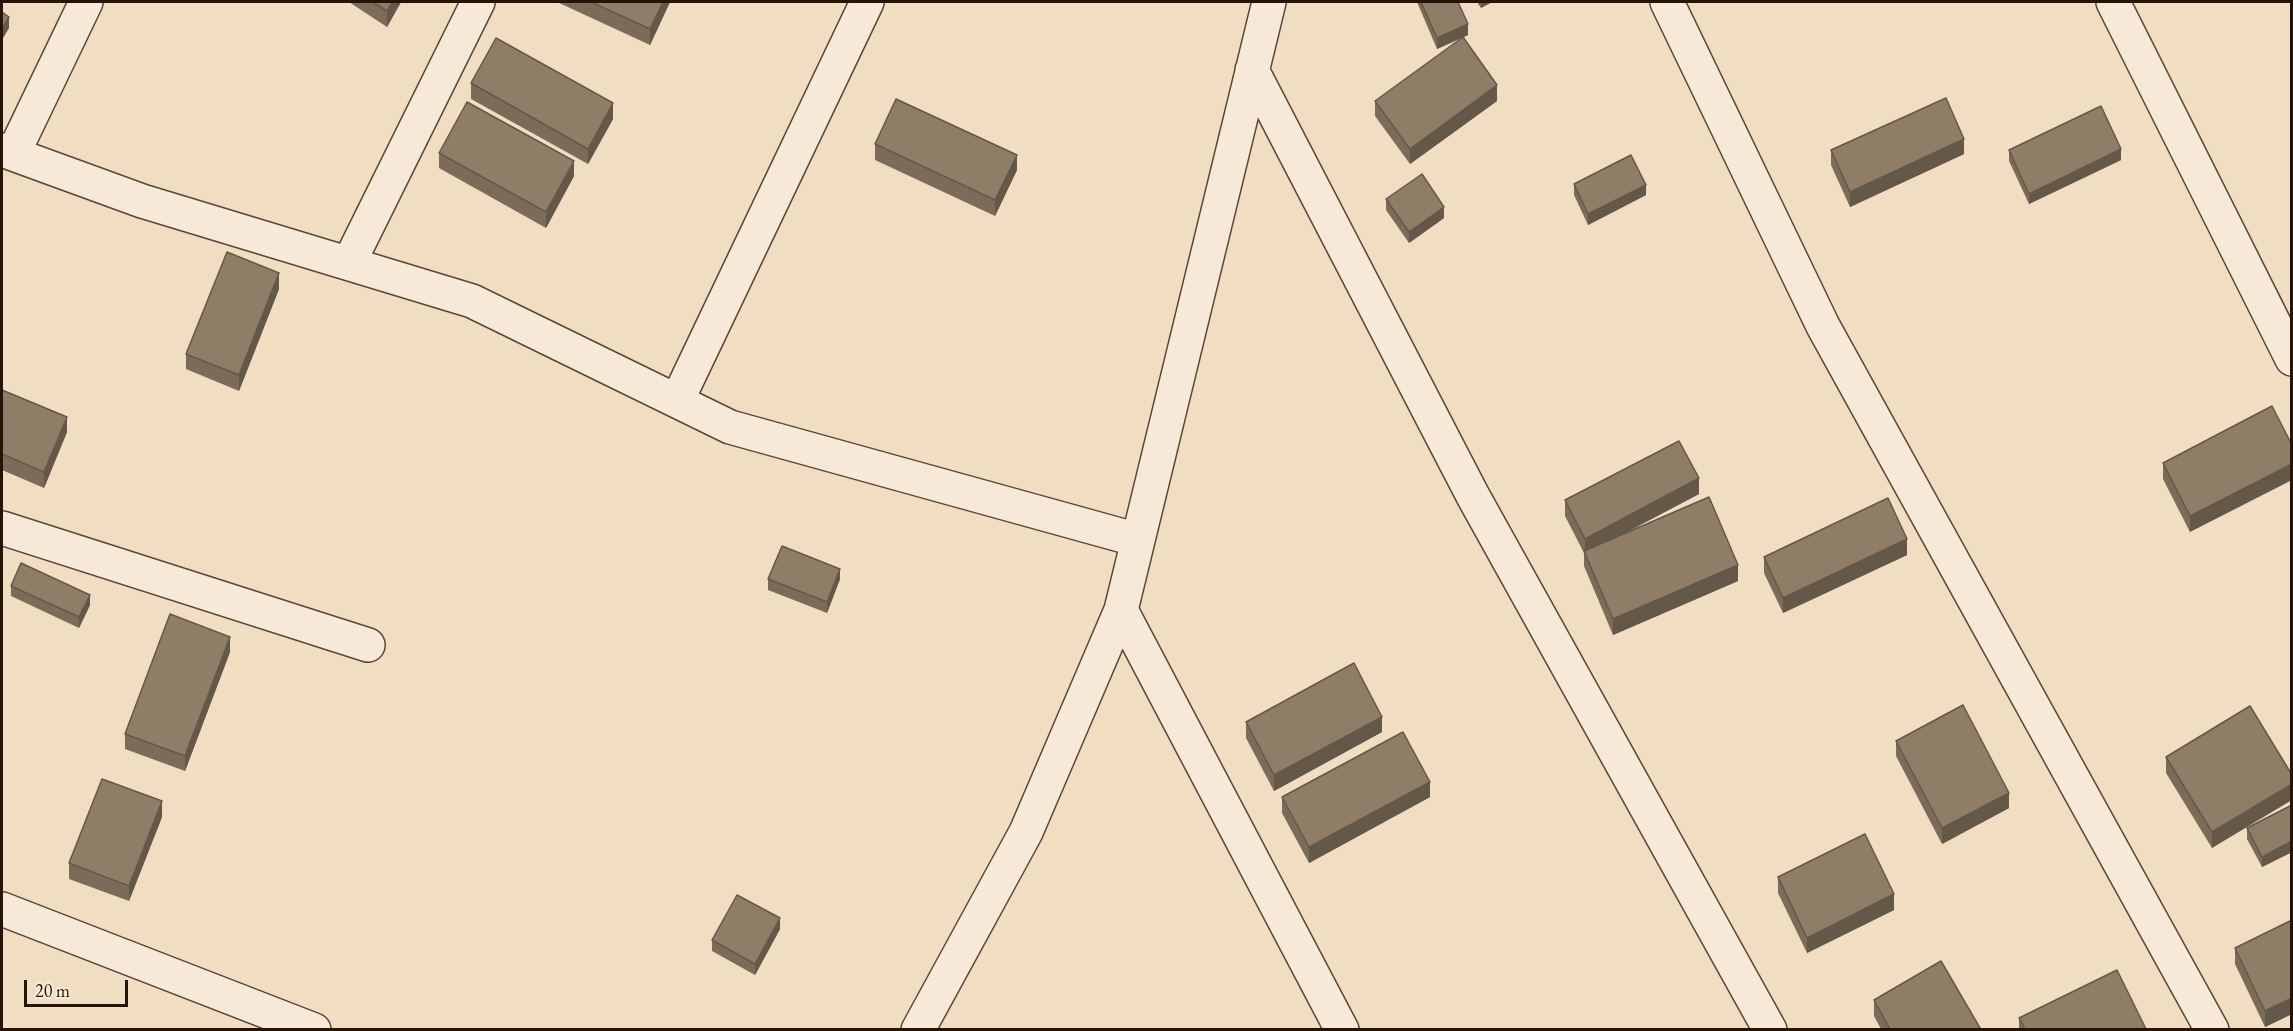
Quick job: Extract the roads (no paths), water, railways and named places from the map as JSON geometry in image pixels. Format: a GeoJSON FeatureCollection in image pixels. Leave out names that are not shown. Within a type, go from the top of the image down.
{"type":"FeatureCollection","features":[{"type":"Feature","properties":{"kind":"street"},"geometry":{"type":"LineString","coordinates":[[86,2],[7,152],[142,201],[472,301],[730,427],[1138,540]]}},
{"type":"Feature","properties":{"kind":"street"},"geometry":{"type":"LineString","coordinates":[[349,263],[478,2]]}},
{"type":"Feature","properties":{"kind":"street"},"geometry":{"type":"LineString","coordinates":[[677,401],[867,2]]}},
{"type":"Feature","properties":{"kind":"street"},"geometry":{"type":"LineString","coordinates":[[918,1029],[1026,832],[1121,610],[1269,2]]}},
{"type":"Feature","properties":{"kind":"street"},"geometry":{"type":"LineString","coordinates":[[1667,2],[1823,326],[2212,1029]]}},
{"type":"Feature","properties":{"kind":"street"},"geometry":{"type":"LineString","coordinates":[[2113,2],[2292,358]]}},
{"type":"Feature","properties":{"kind":"street"},"geometry":{"type":"LineString","coordinates":[[1252,70],[1473,496],[1770,1029]]}},
{"type":"Feature","properties":{"kind":"street"},"geometry":{"type":"LineString","coordinates":[[2,528],[368,645]]}},
{"type":"Feature","properties":{"kind":"street"},"geometry":{"type":"LineString","coordinates":[[1121,610],[1342,1029]]}},
{"type":"Feature","properties":{"kind":"street"},"geometry":{"type":"LineString","coordinates":[[2,909],[314,1029]]}}]}
